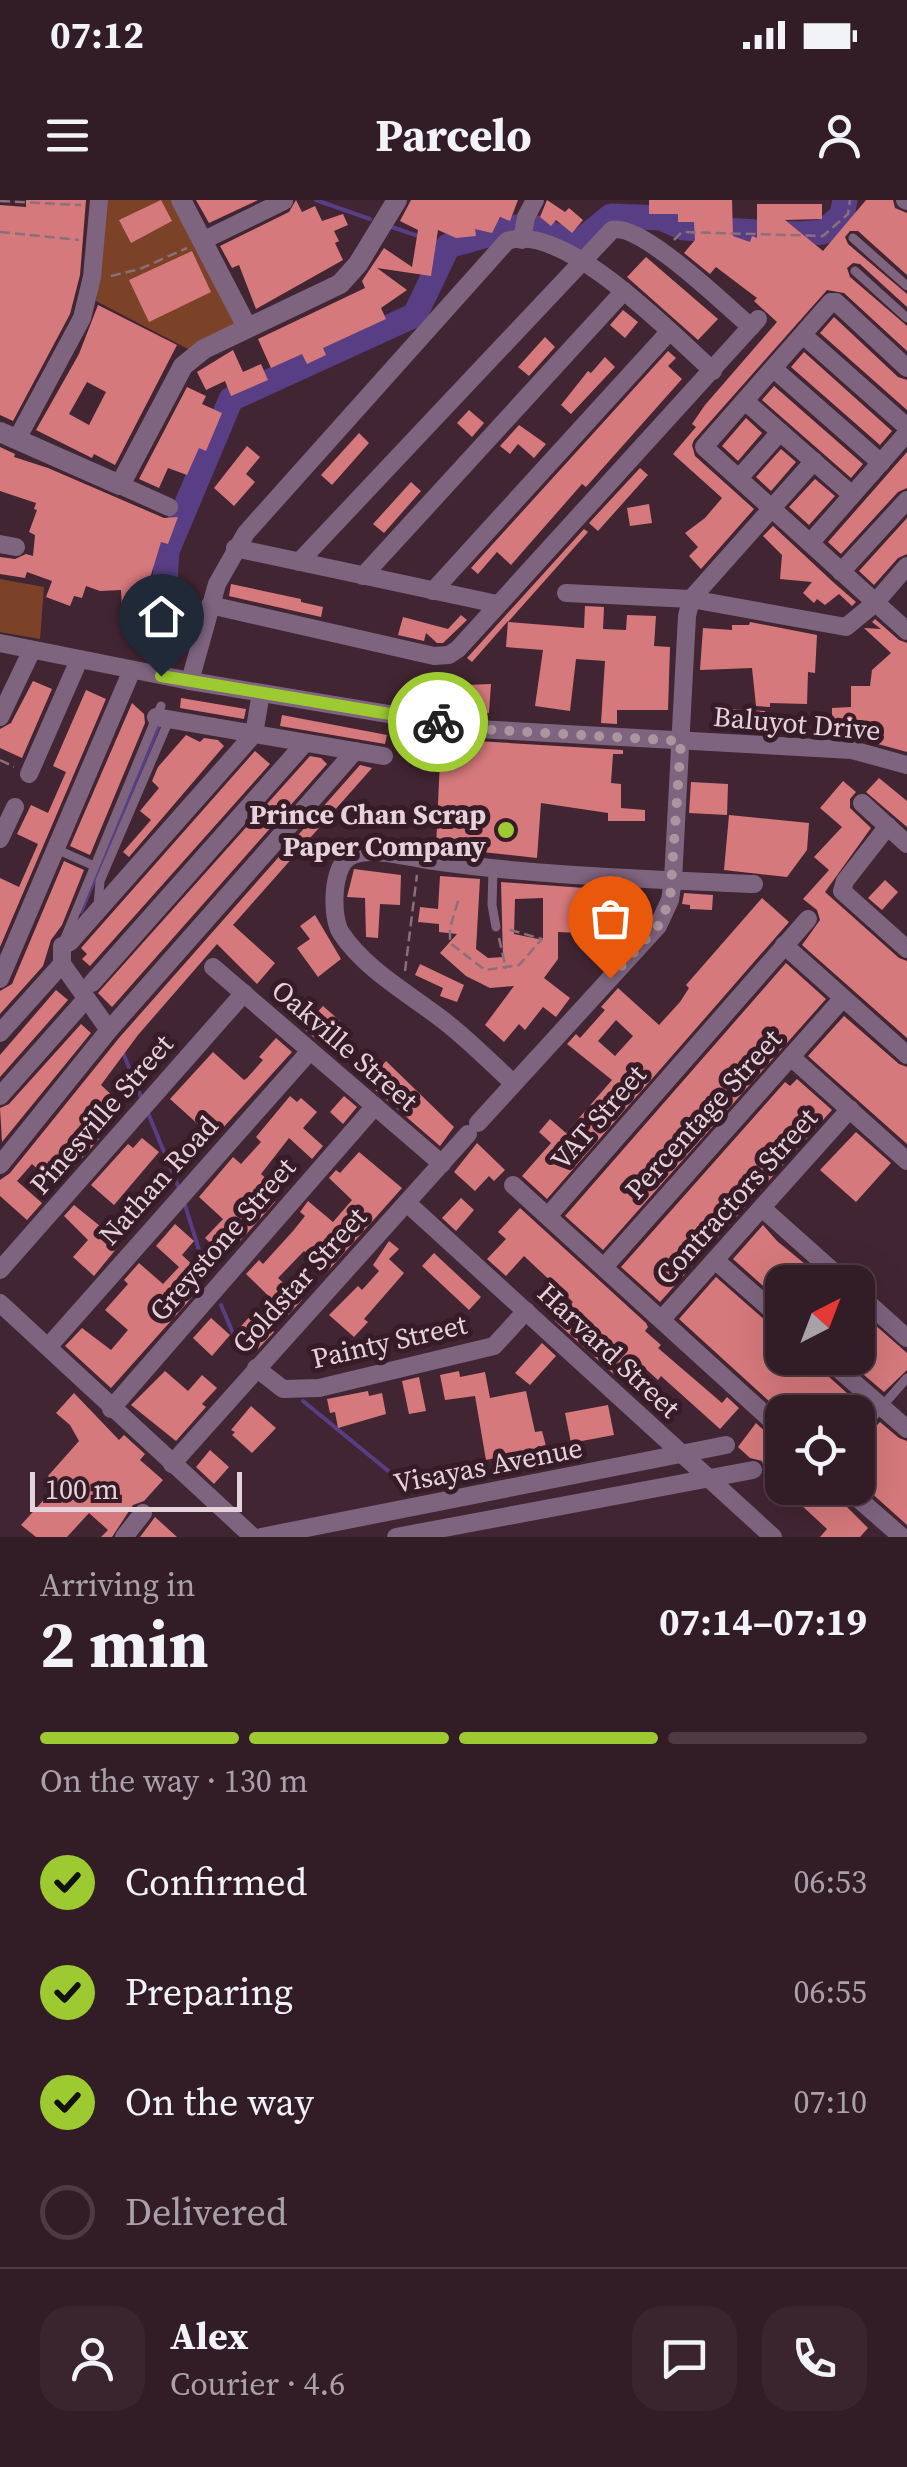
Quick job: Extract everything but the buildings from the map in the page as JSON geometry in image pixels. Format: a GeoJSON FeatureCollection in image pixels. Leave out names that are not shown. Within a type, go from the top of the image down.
{"type":"FeatureCollection","features":[{"type":"Feature","properties":{"kind":"street"},"geometry":{"type":"LineString","coordinates":[[181,200],[247,327]]}},
{"type":"Feature","properties":{"kind":"street"},"geometry":{"type":"LineString","coordinates":[[120,485],[183,366],[247,327],[340,284],[358,264],[397,200]]}},
{"type":"Feature","properties":{"kind":"street"},"geometry":{"type":"LineString","coordinates":[[522,240],[526,217],[535,200]]}},
{"type":"Feature","properties":{"kind":"street"},"geometry":{"type":"LineString","coordinates":[[202,241],[284,201]]}},
{"type":"Feature","properties":{"kind":"street"},"geometry":{"type":"LineString","coordinates":[[98,203],[92,277],[82,318],[8,435],[170,507]]}},
{"type":"Feature","properties":{"kind":"street"},"geometry":{"type":"LineString","coordinates":[[210,605],[434,656],[448,655],[458,649],[754,323],[662,251],[626,228],[612,230],[299,562]]}},
{"type":"Feature","properties":{"kind":"street"},"geometry":{"type":"LineString","coordinates":[[190,682],[210,605],[235,548],[501,246],[514,239],[522,240],[582,259],[624,290],[713,370]]}},
{"type":"Feature","properties":{"kind":"street"},"geometry":{"type":"LineString","coordinates":[[364,576],[624,290]]}},
{"type":"Feature","properties":{"kind":"street"},"geometry":{"type":"LineString","coordinates":[[907,368],[836,302],[831,302],[704,447],[907,631]]}},
{"type":"Feature","properties":{"kind":"street"},"geometry":{"type":"LineString","coordinates":[[433,590],[669,332]]}},
{"type":"Feature","properties":{"kind":"street"},"geometry":{"type":"LineString","coordinates":[[804,336],[907,430],[810,544]]}},
{"type":"Feature","properties":{"kind":"street"},"geometry":{"type":"LineString","coordinates":[[774,369],[881,463]]}},
{"type":"Feature","properties":{"kind":"street"},"geometry":{"type":"LineString","coordinates":[[746,401],[852,495]]}},
{"type":"Feature","properties":{"kind":"street"},"geometry":{"type":"LineString","coordinates":[[738,478],[780,432]]}},
{"type":"Feature","properties":{"kind":"street"},"geometry":{"type":"LineString","coordinates":[[691,598],[814,462]]}},
{"type":"Feature","properties":{"kind":"street"},"geometry":{"type":"LineString","coordinates":[[842,572],[907,500]]}},
{"type":"Feature","properties":{"kind":"street"},"geometry":{"type":"LineString","coordinates":[[235,548],[498,604]]}},
{"type":"Feature","properties":{"kind":"street"},"geometry":{"type":"LineString","coordinates":[[566,592],[691,598],[846,626],[905,573]]}},
{"type":"Feature","properties":{"kind":"street","name":"Goldstar Street"},"geometry":{"type":"LineString","coordinates":[[172,1464],[658,926],[670,900],[673,880],[691,598]]}},
{"type":"Feature","properties":{"kind":"street","name":"Baluyot Drive"},"geometry":{"type":"LineString","coordinates":[[0,643],[190,682],[478,729],[852,750],[907,765]]}},
{"type":"Feature","properties":{"kind":"street"},"geometry":{"type":"LineString","coordinates":[[0,717],[32,650]]}},
{"type":"Feature","properties":{"kind":"street"},"geometry":{"type":"LineString","coordinates":[[29,774],[79,660]]}},
{"type":"Feature","properties":{"kind":"street"},"geometry":{"type":"LineString","coordinates":[[0,979],[132,670]]}},
{"type":"Feature","properties":{"kind":"street"},"geometry":{"type":"LineString","coordinates":[[0,1033],[98,906],[254,734],[261,693]]}},
{"type":"Feature","properties":{"kind":"street"},"geometry":{"type":"LineString","coordinates":[[162,714],[384,756]]}},
{"type":"Feature","properties":{"kind":"street"},"geometry":{"type":"LineString","coordinates":[[0,1096],[305,743]]}},
{"type":"Feature","properties":{"kind":"street"},"geometry":{"type":"LineString","coordinates":[[0,1165],[109,1030],[354,751]]}},
{"type":"Feature","properties":{"kind":"street"},"geometry":{"type":"LineString","coordinates":[[862,803],[907,844]]}},
{"type":"Feature","properties":{"kind":"street"},"geometry":{"type":"LineString","coordinates":[[1,835],[15,807]]}},
{"type":"Feature","properties":{"kind":"street"},"geometry":{"type":"LineString","coordinates":[[888,826],[842,891],[907,949]]}},
{"type":"Feature","properties":{"kind":"street"},"geometry":{"type":"LineString","coordinates":[[514,1083],[442,1019],[402,992],[341,933],[334,918],[337,880],[344,860],[352,855],[378,854],[494,870],[754,884]]}},
{"type":"Feature","properties":{"kind":"street","name":"VAT Street"},"geometry":{"type":"LineString","coordinates":[[548,1216],[808,919]]}},
{"type":"Feature","properties":{"kind":"street"},"geometry":{"type":"LineString","coordinates":[[784,946],[907,1054]]}},
{"type":"Feature","properties":{"kind":"street"},"geometry":{"type":"LineString","coordinates":[[62,955],[89,991],[109,1030]]}},
{"type":"Feature","properties":{"kind":"street","name":"Oakville Street"},"geometry":{"type":"LineString","coordinates":[[213,968],[442,1164]]}},
{"type":"Feature","properties":{"kind":"street","name":"Pinesville Street"},"geometry":{"type":"LineString","coordinates":[[0,1270],[244,994]]}},
{"type":"Feature","properties":{"kind":"street","name":"Percentage Street"},"geometry":{"type":"LineString","coordinates":[[604,1267],[844,998]]}},
{"type":"Feature","properties":{"kind":"street","name":"Nathan Road"},"geometry":{"type":"LineString","coordinates":[[48,1346],[310,1051]]}},
{"type":"Feature","properties":{"kind":"street"},"geometry":{"type":"LineString","coordinates":[[791,1057],[907,1161]]}},
{"type":"Feature","properties":{"kind":"street","name":"Greystone Street"},"geometry":{"type":"LineString","coordinates":[[111,1409],[375,1106]]}},
{"type":"Feature","properties":{"kind":"street","name":"Contractors Street"},"geometry":{"type":"LineString","coordinates":[[662,1319],[850,1110]]}},
{"type":"Feature","properties":{"kind":"street"},"geometry":{"type":"LineString","coordinates":[[512,1184],[765,1414]]}},
{"type":"Feature","properties":{"kind":"street","name":"Harvard Street"},"geometry":{"type":"LineString","coordinates":[[407,1203],[773,1537]]}},
{"type":"Feature","properties":{"kind":"street"},"geometry":{"type":"LineString","coordinates":[[762,1208],[826,1265]]}},
{"type":"Feature","properties":{"kind":"street"},"geometry":{"type":"LineString","coordinates":[[716,1260],[765,1304]]}},
{"type":"Feature","properties":{"kind":"street"},"geometry":{"type":"LineString","coordinates":[[0,1303],[253,1537]]}},
{"type":"Feature","properties":{"kind":"street"},"geometry":{"type":"LineString","coordinates":[[875,1309],[907,1338]]}},
{"type":"Feature","properties":{"kind":"street","name":"Painty Street"},"geometry":{"type":"LineString","coordinates":[[256,1368],[282,1390],[319,1388],[494,1346],[526,1311]]}},
{"type":"Feature","properties":{"kind":"street"},"geometry":{"type":"LineString","coordinates":[[845,1375],[907,1429]]}},
{"type":"Feature","properties":{"kind":"street","name":"Visayas Avenue"},"geometry":{"type":"LineString","coordinates":[[261,1537],[726,1446]]}},
{"type":"Feature","properties":{"kind":"street","name":"Visayas Avenue"},"geometry":{"type":"LineString","coordinates":[[396,1537],[753,1470]]}},
{"type":"Feature","properties":{"kind":"street"},"geometry":{"type":"LineString","coordinates":[[865,1505],[902,1537]]}},
{"type":"Feature","properties":{"kind":"street"},"geometry":{"type":"LineString","coordinates":[[124,1537],[143,1512]]}},
{"type":"Feature","properties":{"kind":"lane"},"geometry":{"type":"LineString","coordinates":[[854,238],[907,286]]}},
{"type":"Feature","properties":{"kind":"lane"},"geometry":{"type":"LineString","coordinates":[[856,271],[907,318]]}},
{"type":"Feature","properties":{"kind":"lane"},"geometry":{"type":"LineString","coordinates":[[62,955],[92,865],[162,714]]}},
{"type":"Feature","properties":{"kind":"lane"},"geometry":{"type":"LineString","coordinates":[[98,906],[100,881],[162,714]]}},
{"type":"Feature","properties":{"kind":"lane"},"geometry":{"type":"LineString","coordinates":[[56,848],[92,865]]}},
{"type":"Feature","properties":{"kind":"lane"},"geometry":{"type":"LineString","coordinates":[[494,870],[492,905],[496,926]]}},
{"type":"Feature","properties":{"kind":"lane"},"geometry":{"type":"LineString","coordinates":[[875,1415],[907,1378]]}},
{"type":"Feature","properties":{"kind":"path"},"geometry":{"type":"LineString","coordinates":[[662,251],[682,232],[823,236],[848,214],[850,200]]}},
{"type":"Feature","properties":{"kind":"path"},"geometry":{"type":"LineString","coordinates":[[0,201],[98,203]]}},
{"type":"Feature","properties":{"kind":"path"},"geometry":{"type":"LineString","coordinates":[[0,232],[95,241]]}},
{"type":"Feature","properties":{"kind":"path"},"geometry":{"type":"LineString","coordinates":[[92,277],[126,274],[202,241]]}},
{"type":"Feature","properties":{"kind":"path"},"geometry":{"type":"LineString","coordinates":[[402,992],[419,859]]}},
{"type":"Feature","properties":{"kind":"path"},"geometry":{"type":"LineString","coordinates":[[458,902],[450,943],[485,970],[506,969],[519,965],[542,939],[496,926],[506,969]]}},
{"type":"Feature","properties":{"kind":"shaded area"},"geometry":{"type":"Polygon","coordinates":[[[105,200],[175,200],[237,324],[188,349],[96,301],[105,200]]]}},
{"type":"Feature","properties":{"kind":"shaded area"},"geometry":{"type":"Polygon","coordinates":[[[0,579],[44,587],[40,639],[0,632],[0,579]]]}},
{"type":"Feature","properties":{"kind":"waterway"},"geometry":{"type":"LineString","coordinates":[[316,200],[370,219]]}},
{"type":"Feature","properties":{"kind":"waterway"},"geometry":{"type":"LineString","coordinates":[[537,228],[577,244],[611,216],[661,218],[684,228],[823,232],[842,215],[845,200]]}},
{"type":"Feature","properties":{"kind":"waterway"},"geometry":{"type":"LineString","coordinates":[[389,226],[418,236]]}},
{"type":"Feature","properties":{"kind":"waterway"},"geometry":{"type":"LineString","coordinates":[[160,658],[167,551],[231,399],[415,315],[448,246],[516,227]]}},
{"type":"Feature","properties":{"kind":"waterway"},"geometry":{"type":"LineString","coordinates":[[432,240],[448,246]]}},
{"type":"Feature","properties":{"kind":"waterway"},"geometry":{"type":"LineString","coordinates":[[81,912],[160,723]]}},
{"type":"Feature","properties":{"kind":"waterway"},"geometry":{"type":"LineString","coordinates":[[122,1050],[141,1097]]}},
{"type":"Feature","properties":{"kind":"waterway"},"geometry":{"type":"LineString","coordinates":[[148,1113],[178,1186]]}},
{"type":"Feature","properties":{"kind":"waterway"},"geometry":{"type":"LineString","coordinates":[[184,1202],[205,1269]]}},
{"type":"Feature","properties":{"kind":"waterway"},"geometry":{"type":"LineString","coordinates":[[221,1305],[238,1345]]}},
{"type":"Feature","properties":{"kind":"waterway"},"geometry":{"type":"LineString","coordinates":[[303,1401],[403,1483]]}},
{"type":"Feature","properties":{"kind":"way so far"},"geometry":{"type":"LineString","coordinates":[[438,722],[478,729],[681,741],[670,900],[658,926],[610,978]]}},
{"type":"Feature","properties":{"kind":"place","name":"Prince Chan Scrap Paper Company"},"geometry":{"type":"Point","coordinates":[506,830]}},
{"type":"Feature","properties":{"kind":"route"},"geometry":{"type":"LineString","coordinates":[[161,676],[438,722]]}}]}
